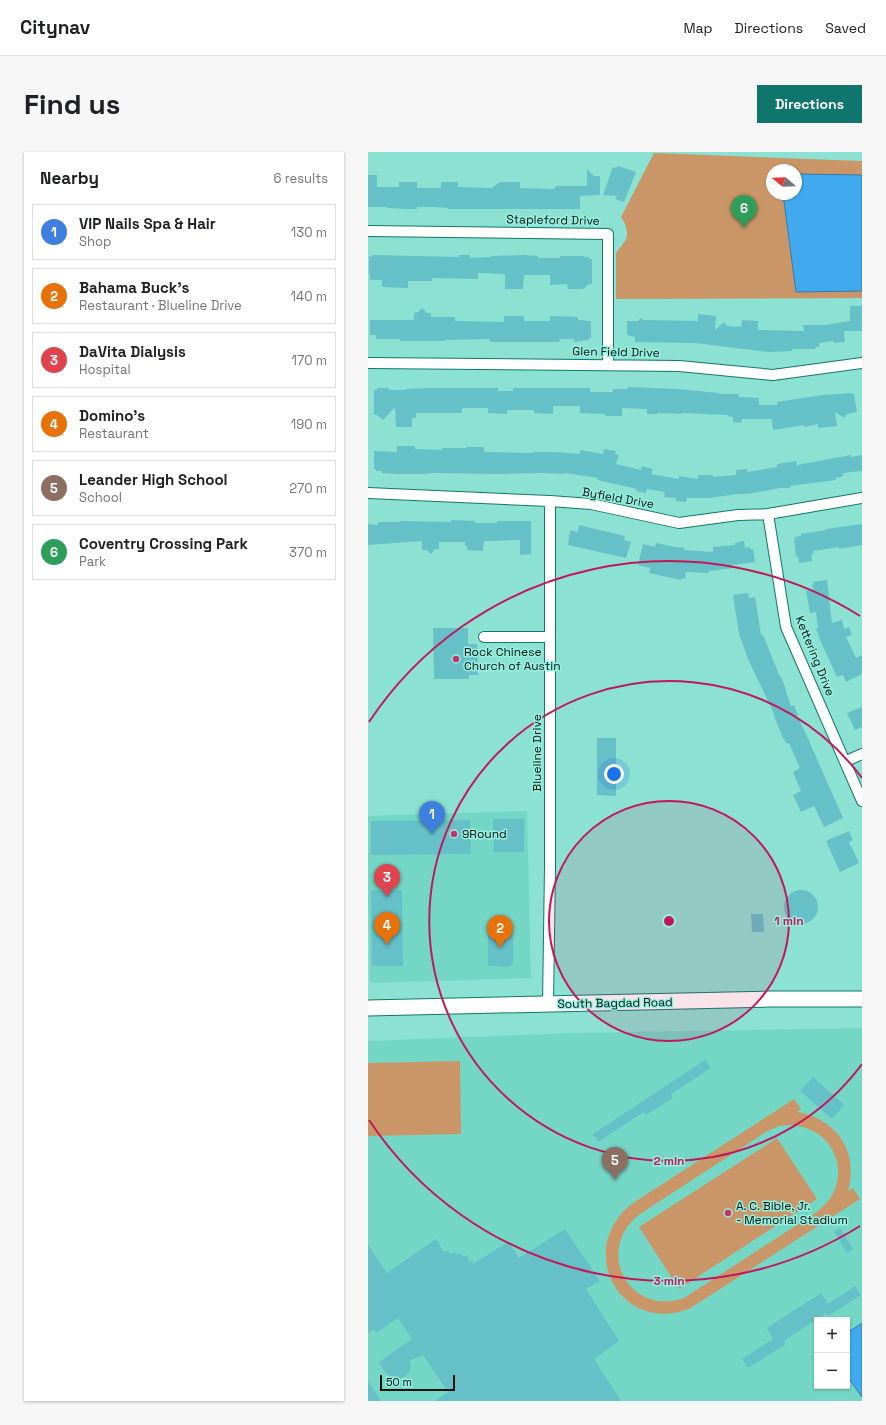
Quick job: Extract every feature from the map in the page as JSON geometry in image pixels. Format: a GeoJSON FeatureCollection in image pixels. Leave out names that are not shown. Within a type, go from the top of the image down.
{"type":"FeatureCollection","features":[{"type":"Feature","properties":{"kind":"main road","name":"South Bagdad Road"},"geometry":{"type":"LineString","coordinates":[[368,1008],[771,999],[862,999]]}},
{"type":"Feature","properties":{"kind":"street","name":"Stapleford Drive"},"geometry":{"type":"LineString","coordinates":[[368,231],[608,234],[608,364]]}},
{"type":"Feature","properties":{"kind":"street","name":"Glen Field Drive"},"geometry":{"type":"LineString","coordinates":[[368,363],[608,364],[680,366],[772,375],[862,363]]}},
{"type":"Feature","properties":{"kind":"street","name":"Byfield Drive"},"geometry":{"type":"LineString","coordinates":[[368,493],[591,504],[679,522],[738,515],[768,514],[862,498]]}},
{"type":"Feature","properties":{"kind":"street","name":"Blueline Drive"},"geometry":{"type":"LineString","coordinates":[[548,1004],[550,501]]}},
{"type":"Feature","properties":{"kind":"street","name":"Kettering Drive"},"geometry":{"type":"LineString","coordinates":[[768,514],[786,627],[846,761],[862,801]]}},
{"type":"Feature","properties":{"kind":"street"},"geometry":{"type":"LineString","coordinates":[[484,637],[550,637]]}},
{"type":"Feature","properties":{"kind":"street"},"geometry":{"type":"LineString","coordinates":[[846,761],[862,754]]}},
{"type":"Feature","properties":{"kind":"shaded area"},"geometry":{"type":"Polygon","coordinates":[[[654,153],[862,161],[862,298],[616,299],[616,254],[626,238],[627,230],[621,217],[654,153]]]}},
{"type":"Feature","properties":{"kind":"shaded area"},"geometry":{"type":"Polygon","coordinates":[[[527,811],[531,978],[370,983],[368,816],[527,811]]]}},
{"type":"Feature","properties":{"kind":"shaded area"},"geometry":{"type":"Polygon","coordinates":[[[862,1028],[862,1401],[368,1401],[368,1041],[573,1033],[862,1028]]]}},
{"type":"Feature","properties":{"kind":"shaded area"},"geometry":{"type":"Polygon","coordinates":[[[460,1061],[461,1134],[368,1136],[368,1063],[460,1061]]]}},
{"type":"Feature","properties":{"kind":"shaded area","name":"A. C. Bible, Jr. - Memorial Stadium"},"geometry":{"type":"Polygon","coordinates":[[[794,1099],[801,1109],[797,1112],[811,1116],[823,1122],[834,1130],[842,1140],[850,1163],[851,1177],[848,1191],[853,1188],[860,1199],[689,1309],[664,1314],[642,1310],[625,1299],[613,1283],[606,1263],[607,1242],[616,1222],[633,1203],[794,1099]],[[786,1125],[779,1126],[766,1132],[640,1214],[626,1229],[619,1245],[619,1261],[624,1277],[634,1289],[647,1298],[664,1301],[684,1298],[817,1212],[829,1200],[836,1186],[838,1171],[836,1157],[829,1144],[818,1134],[804,1127],[786,1125]]]}},
{"type":"Feature","properties":{"kind":"shaded area","name":"A. C. Bible, Jr. - Memorial Stadium"},"geometry":{"type":"Polygon","coordinates":[[[777,1138],[817,1199],[679,1289],[639,1227],[777,1138]]]}},
{"type":"Feature","properties":{"kind":"water"},"geometry":{"type":"Polygon","coordinates":[[[802,174],[862,175],[862,291],[796,292],[784,200],[802,200],[802,174]]]}},
{"type":"Feature","properties":{"kind":"water"},"geometry":{"type":"Polygon","coordinates":[[[862,1323],[862,1397],[850,1380],[850,1331],[862,1323]]]}},
{"type":"Feature","properties":{"kind":"building"},"geometry":{"type":"Polygon","coordinates":[[[618,166],[636,172],[624,202],[615,199],[617,196],[603,195],[613,167],[616,168],[618,166]]]}},
{"type":"Feature","properties":{"kind":"building"},"geometry":{"type":"Polygon","coordinates":[[[587,169],[594,176],[600,176],[600,195],[580,196],[580,209],[448,209],[417,207],[417,209],[407,209],[368,207],[368,175],[377,175],[377,187],[399,187],[399,182],[417,182],[417,188],[441,188],[441,182],[458,182],[458,187],[492,188],[500,182],[520,182],[520,188],[554,189],[556,186],[587,186],[587,169]]]}},
{"type":"Feature","properties":{"kind":"building"},"geometry":{"type":"Polygon","coordinates":[[[372,255],[459,257],[459,255],[470,255],[470,258],[524,255],[538,256],[538,258],[584,256],[592,259],[592,284],[589,284],[583,289],[568,289],[567,284],[550,285],[550,275],[524,275],[523,289],[505,289],[505,274],[478,273],[478,279],[432,278],[432,281],[408,281],[408,288],[382,287],[382,280],[370,280],[369,256],[372,257],[372,255]]]}},
{"type":"Feature","properties":{"kind":"building"},"geometry":{"type":"Polygon","coordinates":[[[850,306],[862,306],[862,331],[844,331],[845,342],[834,343],[834,341],[819,343],[819,347],[816,347],[815,349],[792,349],[792,351],[769,352],[695,343],[635,342],[635,337],[627,335],[627,321],[638,321],[641,318],[644,320],[698,321],[698,314],[716,316],[715,330],[724,322],[727,326],[741,327],[742,320],[758,321],[758,330],[804,331],[803,325],[825,325],[850,321],[850,306]]]}},
{"type":"Feature","properties":{"kind":"building"},"geometry":{"type":"Polygon","coordinates":[[[422,308],[427,313],[431,313],[431,317],[455,317],[455,321],[504,322],[504,316],[524,316],[524,321],[550,321],[550,316],[578,317],[578,320],[591,321],[591,338],[589,338],[589,340],[574,342],[574,339],[560,339],[559,342],[490,342],[490,339],[400,341],[400,339],[376,339],[376,335],[370,335],[370,320],[414,320],[414,313],[418,312],[422,308]]]}},
{"type":"Feature","properties":{"kind":"building"},"geometry":{"type":"Polygon","coordinates":[[[628,387],[678,389],[719,394],[739,394],[739,397],[759,398],[759,405],[777,405],[777,402],[823,395],[851,393],[854,394],[857,412],[847,414],[844,418],[835,412],[837,426],[818,428],[818,424],[805,427],[804,425],[773,430],[772,419],[742,419],[741,423],[733,422],[733,417],[728,415],[682,413],[647,414],[647,409],[622,408],[622,416],[605,416],[605,414],[580,413],[580,406],[553,406],[553,414],[534,413],[534,410],[507,410],[507,414],[488,413],[488,408],[462,408],[462,413],[416,413],[416,418],[412,418],[412,427],[396,427],[395,407],[383,420],[377,415],[374,415],[374,390],[377,390],[377,388],[406,390],[429,388],[498,388],[498,391],[513,391],[513,388],[590,388],[590,392],[613,392],[613,389],[627,389],[628,387]]]}},
{"type":"Feature","properties":{"kind":"building"},"geometry":{"type":"Polygon","coordinates":[[[397,446],[415,446],[415,449],[442,450],[442,448],[484,447],[484,452],[555,452],[580,454],[580,450],[603,454],[604,449],[616,451],[615,454],[619,455],[616,464],[641,470],[642,466],[653,469],[651,474],[679,479],[679,476],[698,479],[698,475],[713,475],[713,477],[736,475],[736,470],[747,469],[747,472],[777,467],[777,464],[796,461],[797,465],[851,455],[851,457],[862,455],[862,471],[843,473],[843,476],[836,478],[836,480],[790,486],[790,488],[780,488],[748,494],[709,498],[687,498],[686,502],[676,501],[676,498],[664,497],[665,492],[647,489],[646,493],[636,491],[637,489],[597,480],[598,478],[565,473],[397,474],[376,471],[376,469],[374,469],[374,451],[397,452],[397,446]]]}},
{"type":"Feature","properties":{"kind":"building"},"geometry":{"type":"Polygon","coordinates":[[[451,520],[475,521],[475,523],[497,523],[497,521],[531,521],[531,554],[520,555],[520,540],[484,541],[483,551],[467,550],[465,542],[439,542],[439,549],[435,549],[431,554],[427,550],[422,550],[422,541],[368,545],[368,524],[378,525],[378,522],[400,521],[451,522],[451,520]]]}},
{"type":"Feature","properties":{"kind":"building"},"geometry":{"type":"Polygon","coordinates":[[[862,524],[862,545],[813,551],[814,554],[811,554],[812,561],[799,563],[798,556],[796,557],[795,537],[801,536],[801,534],[826,529],[862,524]]]}},
{"type":"Feature","properties":{"kind":"building"},"geometry":{"type":"Polygon","coordinates":[[[579,525],[625,536],[624,540],[631,542],[626,558],[568,545],[570,530],[578,532],[579,525]]]}},
{"type":"Feature","properties":{"kind":"building"},"geometry":{"type":"Polygon","coordinates":[[[744,541],[745,548],[750,547],[750,549],[753,549],[755,562],[732,565],[733,568],[709,571],[709,573],[686,572],[685,579],[682,578],[681,580],[649,573],[650,568],[638,565],[643,544],[655,547],[656,543],[685,548],[684,550],[713,552],[713,547],[735,545],[735,543],[744,541]]]}},
{"type":"Feature","properties":{"kind":"building"},"geometry":{"type":"Polygon","coordinates":[[[827,580],[832,623],[842,620],[844,629],[849,627],[852,635],[846,637],[856,658],[862,655],[862,674],[846,682],[843,675],[837,677],[820,640],[816,628],[818,628],[816,612],[810,613],[806,591],[813,590],[813,582],[827,580]]]}},
{"type":"Feature","properties":{"kind":"building"},"geometry":{"type":"Polygon","coordinates":[[[748,593],[749,598],[755,597],[761,635],[763,635],[785,687],[791,706],[794,705],[798,715],[797,716],[843,818],[824,827],[814,806],[801,812],[793,795],[801,791],[793,772],[800,768],[789,743],[787,744],[783,738],[775,716],[748,659],[739,634],[733,595],[748,593]]]}},
{"type":"Feature","properties":{"kind":"building","name":"Rock Chinese Church of Austin"},"geometry":{"type":"Polygon","coordinates":[[[433,628],[468,628],[468,644],[477,644],[478,675],[469,675],[469,679],[434,679],[433,628]]]}},
{"type":"Feature","properties":{"kind":"building"},"geometry":{"type":"Polygon","coordinates":[[[862,707],[862,727],[855,730],[847,713],[862,707]]]}},
{"type":"Feature","properties":{"kind":"building"},"geometry":{"type":"Polygon","coordinates":[[[597,738],[616,738],[616,796],[597,795],[597,738]]]}},
{"type":"Feature","properties":{"kind":"building"},"geometry":{"type":"Polygon","coordinates":[[[493,819],[524,819],[524,852],[494,852],[493,819]]]}},
{"type":"Feature","properties":{"kind":"building"},"geometry":{"type":"Polygon","coordinates":[[[470,820],[471,854],[371,855],[371,821],[470,820]]]}},
{"type":"Feature","properties":{"kind":"building"},"geometry":{"type":"Polygon","coordinates":[[[849,831],[853,840],[849,842],[859,863],[840,872],[826,841],[849,831]]]}},
{"type":"Feature","properties":{"kind":"building"},"geometry":{"type":"Polygon","coordinates":[[[371,890],[402,890],[403,966],[372,966],[371,890]]]}},
{"type":"Feature","properties":{"kind":"building"},"geometry":{"type":"Polygon","coordinates":[[[798,890],[804,890],[808,891],[815,897],[818,907],[817,914],[811,921],[804,924],[798,924],[794,923],[787,917],[784,910],[784,904],[785,900],[791,893],[798,890]]]}},
{"type":"Feature","properties":{"kind":"building"},"geometry":{"type":"Polygon","coordinates":[[[751,914],[763,914],[764,932],[752,932],[751,914]]]}},
{"type":"Feature","properties":{"kind":"building"},"geometry":{"type":"Polygon","coordinates":[[[497,931],[513,931],[513,963],[509,967],[488,966],[488,933],[496,933],[497,931]]]}},
{"type":"Feature","properties":{"kind":"building"},"geometry":{"type":"Polygon","coordinates":[[[705,1060],[711,1068],[671,1094],[673,1098],[646,1115],[644,1112],[598,1142],[593,1134],[705,1060]]]}},
{"type":"Feature","properties":{"kind":"building"},"geometry":{"type":"Polygon","coordinates":[[[813,1077],[844,1105],[832,1119],[800,1091],[813,1077]]]}},
{"type":"Feature","properties":{"kind":"building"},"geometry":{"type":"Polygon","coordinates":[[[840,1228],[853,1249],[847,1253],[834,1232],[840,1228]]]}},
{"type":"Feature","properties":{"kind":"building"},"geometry":{"type":"Polygon","coordinates":[[[565,1229],[600,1281],[586,1289],[619,1341],[594,1359],[621,1401],[435,1401],[448,1392],[423,1355],[409,1361],[411,1366],[409,1373],[402,1378],[395,1378],[387,1375],[379,1362],[412,1339],[398,1318],[376,1333],[374,1329],[368,1333],[368,1245],[387,1273],[436,1239],[444,1252],[448,1250],[450,1254],[455,1252],[457,1255],[461,1253],[463,1257],[468,1255],[469,1262],[472,1260],[473,1264],[508,1242],[519,1258],[565,1229]]]}},
{"type":"Feature","properties":{"kind":"building"},"geometry":{"type":"Polygon","coordinates":[[[855,1286],[861,1295],[828,1316],[826,1313],[820,1317],[814,1317],[814,1321],[784,1341],[786,1344],[748,1368],[742,1359],[773,1339],[767,1328],[821,1293],[828,1304],[855,1286]]]}},
{"type":"Feature","properties":{"kind":"building"},"geometry":{"type":"Polygon","coordinates":[[[368,1381],[381,1401],[368,1401],[368,1381]]]}},
{"type":"Feature","properties":{"kind":"place","name":"Coventry Crossing Park"},"geometry":{"type":"Point","coordinates":[744,228]}},
{"type":"Feature","properties":{"kind":"place","name":"Rock Chinese Church of Austin"},"geometry":{"type":"Point","coordinates":[456,659]}},
{"type":"Feature","properties":{"kind":"place","name":"VIP Nails Spa & Hair"},"geometry":{"type":"Point","coordinates":[432,834]}},
{"type":"Feature","properties":{"kind":"place","name":"9Round"},"geometry":{"type":"Point","coordinates":[454,834]}},
{"type":"Feature","properties":{"kind":"place","name":"DaVita Dialysis"},"geometry":{"type":"Point","coordinates":[387,897]}},
{"type":"Feature","properties":{"kind":"place","name":"Domino's"},"geometry":{"type":"Point","coordinates":[387,945]}},
{"type":"Feature","properties":{"kind":"place","name":"Bahama Buck's"},"geometry":{"type":"Point","coordinates":[500,948]}},
{"type":"Feature","properties":{"kind":"place","name":"Leander High School"},"geometry":{"type":"Point","coordinates":[615,1180]}},
{"type":"Feature","properties":{"kind":"place","name":"A. C. Bible, Jr. - Memorial Stadium"},"geometry":{"type":"Point","coordinates":[728,1213]}}]}
